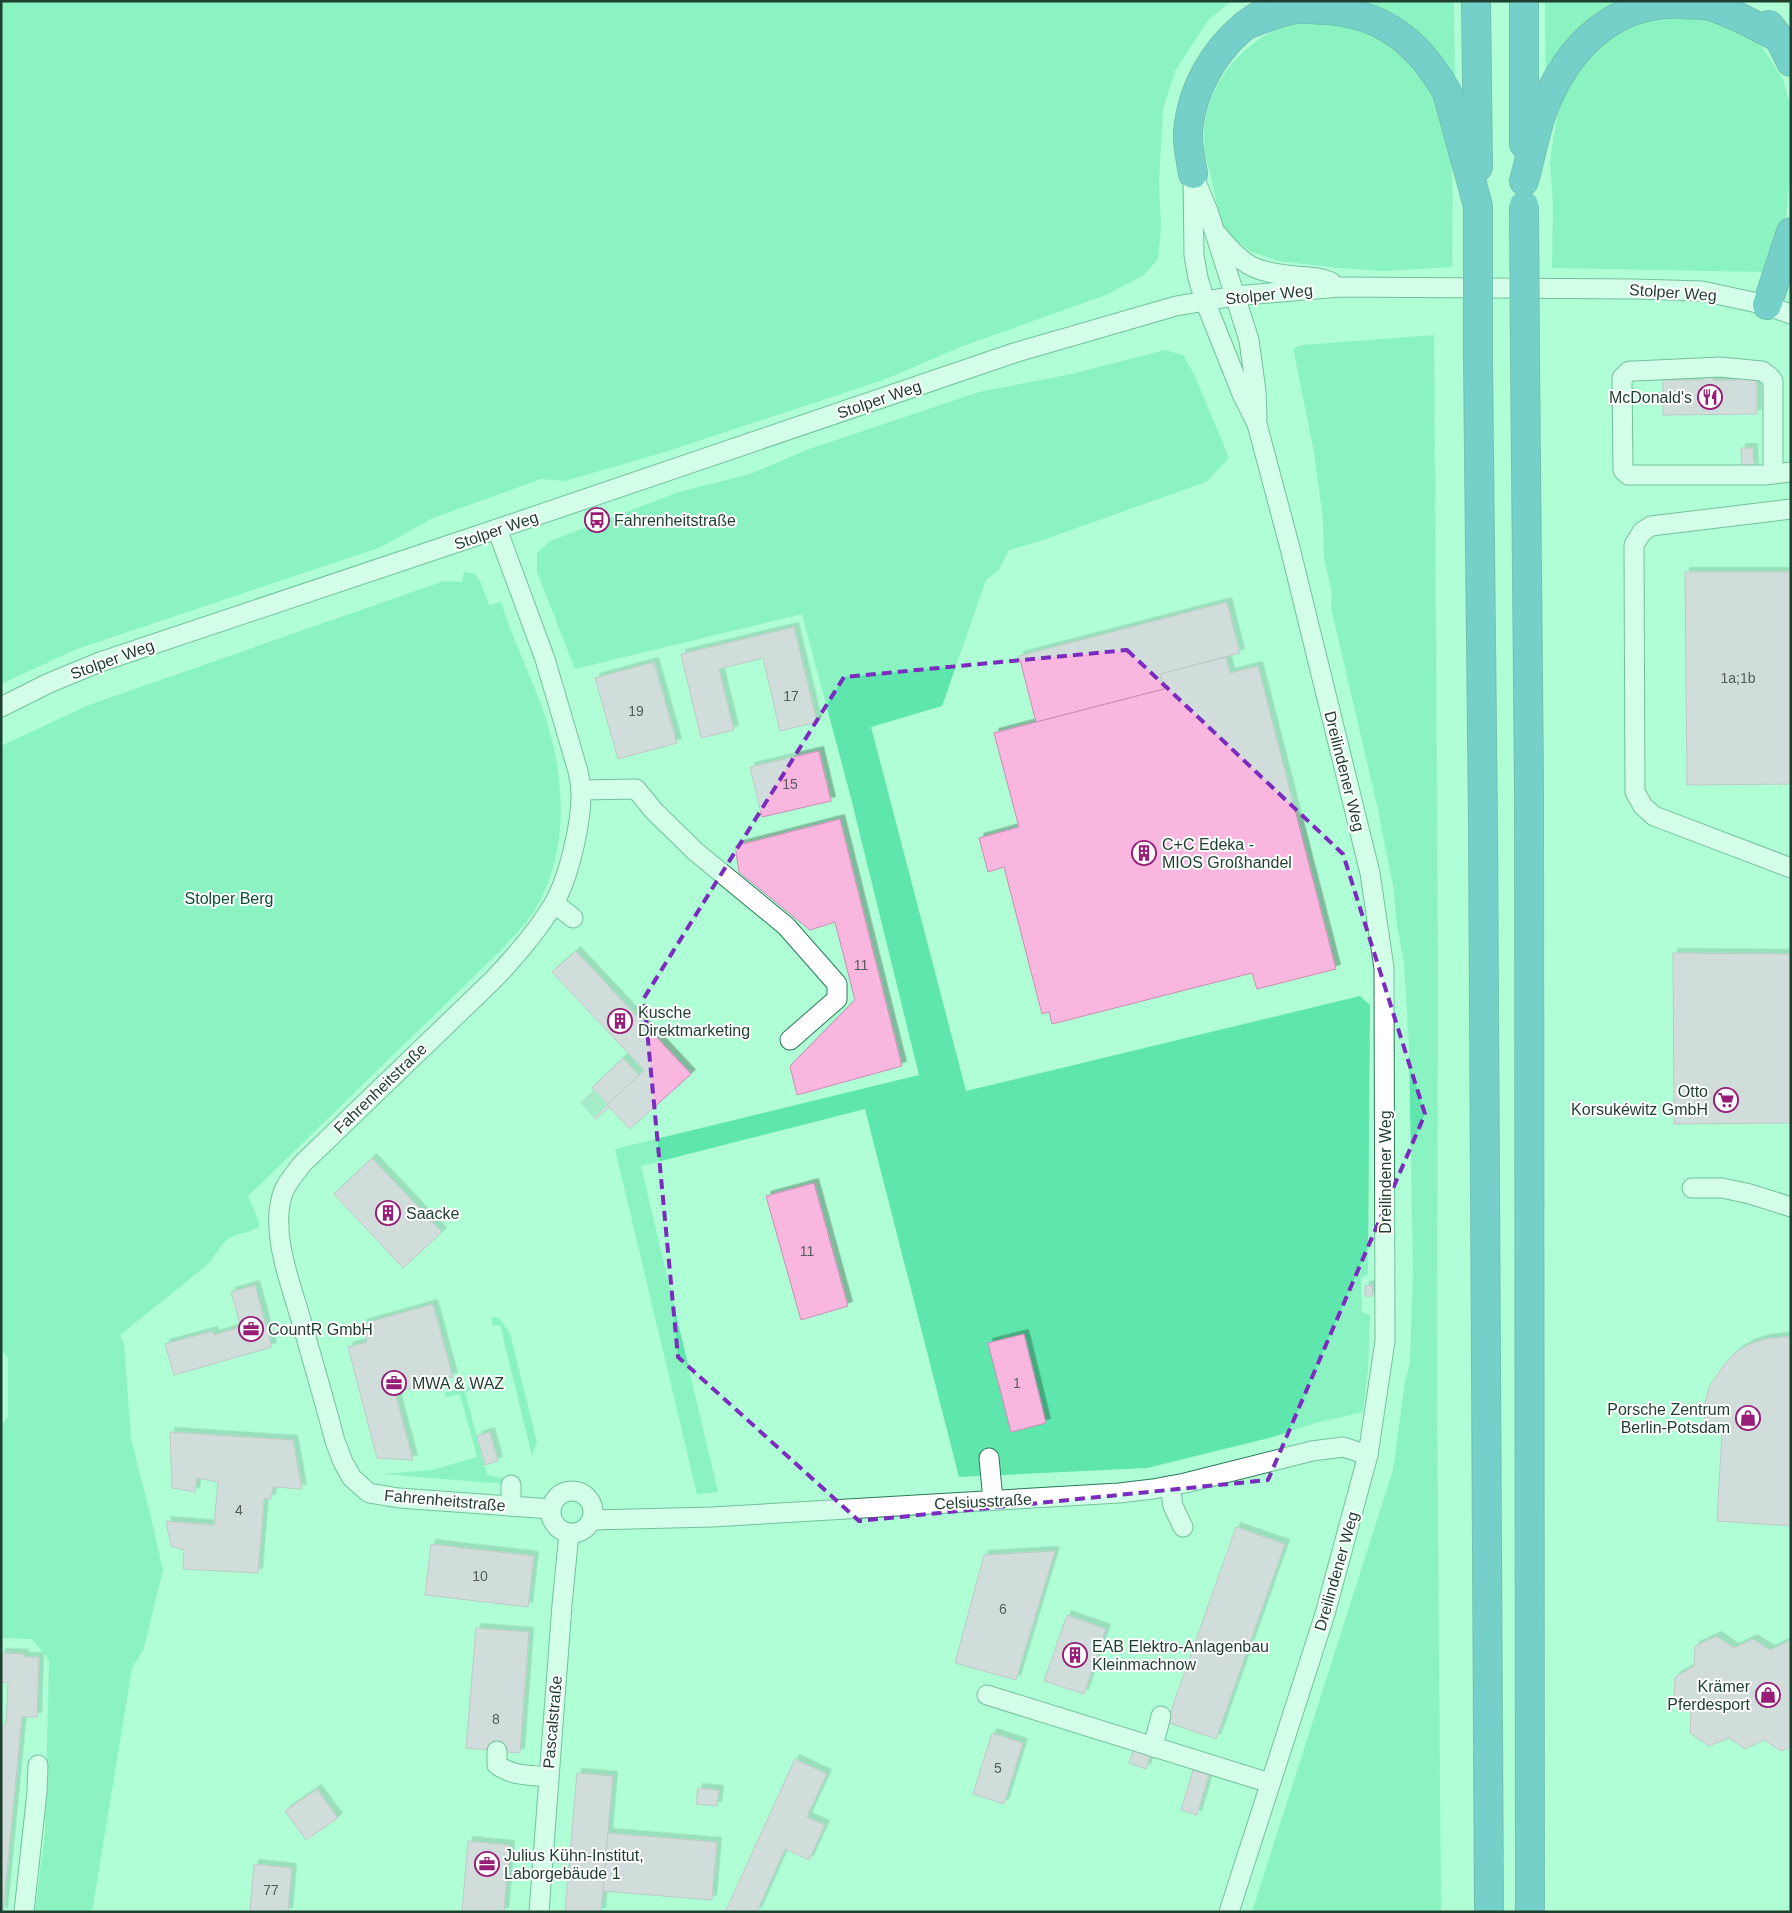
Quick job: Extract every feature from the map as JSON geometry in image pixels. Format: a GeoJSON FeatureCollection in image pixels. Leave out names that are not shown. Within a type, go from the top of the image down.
{"type":"FeatureCollection","features":[{"type":"Feature","properties":{"kind":"highway"},"geometry":{"type":"LineString","coordinates":[[1193,174],[1188,133],[1193,104],[1204,76],[1221,49],[1245,25],[1283,1]]}},
{"type":"Feature","properties":{"kind":"highway"},"geometry":{"type":"LineString","coordinates":[[1476,1],[1489,1912]]}},
{"type":"Feature","properties":{"kind":"highway"},"geometry":{"type":"LineString","coordinates":[[1524,1],[1529,786],[1530,1912]]}},
{"type":"Feature","properties":{"kind":"highway"},"geometry":{"type":"LineString","coordinates":[[1740,1],[1764,18],[1785,50]]}},
{"type":"Feature","properties":{"kind":"highway"},"geometry":{"type":"LineString","coordinates":[[1524,193],[1543,108],[1559,76],[1583,41],[1614,18],[1641,7],[1673,3],[1708,6],[1736,16],[1785,50]]}},
{"type":"Feature","properties":{"kind":"highway"},"geometry":{"type":"LineString","coordinates":[[1245,25],[1296,9],[1343,11],[1368,17],[1402,36],[1422,54],[1447,92],[1478,206]]}},
{"type":"Feature","properties":{"kind":"highway"},"geometry":{"type":"LineString","coordinates":[[1779,310],[1791,232]]}},
{"type":"Feature","properties":{"kind":"street","name":"Dreilindener Weg"},"geometry":{"type":"LineString","coordinates":[[1193,174],[1249,340],[1254,367],[1257,424]]}},
{"type":"Feature","properties":{"kind":"street","name":"Dreilindener Weg"},"geometry":{"type":"LineString","coordinates":[[1193,174],[1194,256],[1205,301],[1242,394],[1257,424],[1290,548],[1370,873],[1384,968],[1386,1341],[1368,1455],[1324,1614],[1229,1912]]}},
{"type":"Feature","properties":{"kind":"street"},"geometry":{"type":"LineString","coordinates":[[1213,229],[1228,247],[1248,265],[1267,273],[1321,278],[1340,287]]}},
{"type":"Feature","properties":{"kind":"street","name":"Stolper Weg"},"geometry":{"type":"LineString","coordinates":[[1,707],[49,683],[100,662],[1022,350],[1176,306],[1234,296],[1340,287],[1613,288],[1702,291],[1740,298],[1779,310]]}},
{"type":"Feature","properties":{"kind":"street"},"geometry":{"type":"LineString","coordinates":[[1720,367],[1762,371],[1773,382],[1783,469],[1765,475],[1628,475],[1623,470],[1622,378],[1629,371],[1720,367]]}},
{"type":"Feature","properties":{"kind":"street"},"geometry":{"type":"LineString","coordinates":[[1791,509],[1651,526],[1642,532],[1634,545],[1635,792],[1643,806],[1654,816],[1791,868]]}},
{"type":"Feature","properties":{"kind":"street","name":"Fahrenheitstraße"},"geometry":{"type":"LineString","coordinates":[[497,529],[545,659],[567,730],[581,790],[579,821],[573,849],[554,903],[519,953],[302,1164],[290,1179],[282,1195],[279,1212],[280,1236],[285,1266],[335,1441],[352,1478],[369,1493],[380,1495],[551,1509]]}},
{"type":"Feature","properties":{"kind":"street"},"geometry":{"type":"LineString","coordinates":[[581,790],[636,789],[654,811],[696,852],[786,926],[837,984],[837,1000],[790,1040]]}},
{"type":"Feature","properties":{"kind":"street"},"geometry":{"type":"LineString","coordinates":[[554,903],[573,918]]}},
{"type":"Feature","properties":{"kind":"street"},"geometry":{"type":"LineString","coordinates":[[1692,1188],[1722,1188],[1750,1194],[1791,1207]]}},
{"type":"Feature","properties":{"kind":"street","name":"Celsiusstraße"},"geometry":{"type":"LineString","coordinates":[[592,1520],[712,1517],[1119,1493],[1170,1486],[1312,1451],[1343,1447],[1368,1455]]}},
{"type":"Feature","properties":{"kind":"street"},"geometry":{"type":"LineString","coordinates":[[988,1458],[994,1500]]}},
{"type":"Feature","properties":{"kind":"street"},"geometry":{"type":"LineString","coordinates":[[511,1485],[511,1506]]}},
{"type":"Feature","properties":{"kind":"street"},"geometry":{"type":"LineString","coordinates":[[1170,1486],[1173,1506],[1183,1527]]}},
{"type":"Feature","properties":{"kind":"street"},"geometry":{"type":"LineString","coordinates":[[564,1492],[578,1492],[584,1495],[593,1506],[592,1520],[583,1531],[569,1534],[553,1522],[551,1509],[553,1502],[564,1492]]}},
{"type":"Feature","properties":{"kind":"street","name":"Pascalstraße"},"geometry":{"type":"LineString","coordinates":[[538,1912],[569,1534]]}},
{"type":"Feature","properties":{"kind":"street"},"geometry":{"type":"LineString","coordinates":[[987,1695],[1270,1783]]}},
{"type":"Feature","properties":{"kind":"street"},"geometry":{"type":"LineString","coordinates":[[1153,1747],[1160,1716]]}},
{"type":"Feature","properties":{"kind":"street"},"geometry":{"type":"LineString","coordinates":[[497,1751],[497,1765],[504,1770],[512,1774],[548,1777]]}},
{"type":"Feature","properties":{"kind":"street"},"geometry":{"type":"LineString","coordinates":[[24,1912],[37,1792],[38,1765]]}},
{"type":"Feature","properties":{"kind":"highlighted area"},"geometry":{"type":"Polygon","coordinates":[[[1127,650],[1343,854],[1425,1114],[1268,1480],[859,1521],[678,1357],[644,998],[844,677],[1127,650]]]}},
{"type":"Feature","properties":{"kind":"green space"},"geometry":{"type":"Polygon","coordinates":[[[1,1],[1232,1],[1208,20],[1175,71],[1163,110],[1159,180],[1161,228],[1158,259],[1144,275],[1106,295],[963,346],[883,380],[665,452],[565,481],[541,479],[433,518],[381,547],[77,649],[1,684],[1,1]]]}},
{"type":"Feature","properties":{"kind":"green space"},"geometry":{"type":"Polygon","coordinates":[[[1307,1],[1454,1],[1455,86],[1425,50],[1307,1]]]}},
{"type":"Feature","properties":{"kind":"green space"},"geometry":{"type":"Polygon","coordinates":[[[1545,1],[1648,1],[1546,92],[1545,1]]]}},
{"type":"Feature","properties":{"kind":"green space"},"geometry":{"type":"Polygon","coordinates":[[[1683,14],[1717,19],[1758,41],[1783,79],[1791,108],[1791,168],[1786,216],[1772,262],[1765,272],[1552,268],[1553,205],[1550,161],[1559,103],[1578,68],[1611,34],[1645,18],[1683,14]]]}},
{"type":"Feature","properties":{"kind":"green space"},"geometry":{"type":"Polygon","coordinates":[[[1320,21],[1350,25],[1385,41],[1414,65],[1426,80],[1443,114],[1448,133],[1452,166],[1452,267],[1384,271],[1278,261],[1250,251],[1240,243],[1235,244],[1225,230],[1217,206],[1204,145],[1205,121],[1216,87],[1237,58],[1266,35],[1282,27],[1320,21]]]}},
{"type":"Feature","properties":{"kind":"green space"},"geometry":{"type":"Polygon","coordinates":[[[1434,335],[1438,966],[1437,1385],[1441,1912],[1252,1912],[1393,1470],[1405,1382],[1410,1362],[1413,1272],[1409,1046],[1404,963],[1397,925],[1393,885],[1377,805],[1331,608],[1332,593],[1324,557],[1323,519],[1314,452],[1294,348],[1303,345],[1434,335]]]}},
{"type":"Feature","properties":{"kind":"green space"},"geometry":{"type":"Polygon","coordinates":[[[1165,350],[1183,355],[1194,374],[1229,458],[1206,482],[1040,541],[1009,550],[999,570],[986,580],[942,706],[871,727],[966,1091],[1360,996],[1370,1005],[1368,1275],[1361,1278],[1362,1312],[1370,1315],[1368,1370],[1363,1412],[1315,1423],[1273,1437],[1147,1468],[959,1477],[865,1109],[641,1166],[718,1492],[697,1494],[615,1149],[919,1075],[851,798],[802,614],[575,669],[537,572],[537,553],[550,541],[679,492],[750,474],[809,449],[979,392],[1072,374],[1165,350]]]}},
{"type":"Feature","properties":{"kind":"green space","name":"Stolper Berg"},"geometry":{"type":"Polygon","coordinates":[[[464,572],[475,574],[480,581],[489,605],[501,602],[541,704],[555,754],[559,780],[560,832],[556,858],[537,906],[519,931],[248,1196],[259,1226],[226,1240],[207,1265],[120,1335],[124,1344],[131,1439],[163,1570],[144,1648],[132,1668],[92,1912],[35,1912],[45,1832],[49,1660],[32,1639],[1,1638],[1,1427],[8,1416],[8,1358],[1,1349],[1,746],[89,705],[444,581],[462,582],[464,572]]]}},
{"type":"Feature","properties":{"kind":"green space"},"geometry":{"type":"Polygon","coordinates":[[[491,1318],[499,1319],[510,1333],[537,1443],[532,1456],[500,1325],[493,1326],[491,1318]]]}},
{"type":"Feature","properties":{"kind":"green space"},"geometry":{"type":"Polygon","coordinates":[[[476,1385],[477,1388],[465,1392],[487,1475],[503,1478],[504,1484],[382,1474],[432,1470],[477,1457],[460,1394],[446,1397],[445,1393],[476,1385]]]}},
{"type":"Feature","properties":{"kind":"building","name":"McDonald's"},"geometry":{"type":"Polygon","coordinates":[[[1703,376],[1713,376],[1713,380],[1736,380],[1736,376],[1745,376],[1745,380],[1757,379],[1757,414],[1663,415],[1663,380],[1703,380],[1703,376]]]}},
{"type":"Feature","properties":{"kind":"building"},"geometry":{"type":"Polygon","coordinates":[[[1741,448],[1753,448],[1754,468],[1742,468],[1741,448]]]}},
{"type":"Feature","properties":{"kind":"building"},"geometry":{"type":"Polygon","coordinates":[[[1685,572],[1791,572],[1791,784],[1687,785],[1685,572]]]}},
{"type":"Feature","properties":{"kind":"building"},"geometry":{"type":"Polygon","coordinates":[[[1227,602],[1240,653],[1160,674],[1164,689],[1036,722],[1019,656],[1227,602]]]}},
{"type":"Feature","properties":{"kind":"building"},"geometry":{"type":"Polygon","coordinates":[[[794,627],[817,722],[780,731],[763,658],[719,669],[734,730],[701,738],[681,654],[794,627]]]}},
{"type":"Feature","properties":{"kind":"building","name":"C+C Edeka - MIOS Großhandel"},"geometry":{"type":"Polygon","coordinates":[[[1226,657],[1230,673],[1258,666],[1336,969],[1257,989],[1252,973],[1052,1024],[1049,1012],[1042,1014],[1004,867],[988,872],[979,838],[1019,827],[994,733],[1164,689],[1160,674],[1226,657]]]}},
{"type":"Feature","properties":{"kind":"building"},"geometry":{"type":"Polygon","coordinates":[[[654,662],[677,743],[618,759],[595,678],[654,662]]]}},
{"type":"Feature","properties":{"kind":"building"},"geometry":{"type":"Polygon","coordinates":[[[819,751],[831,801],[762,817],[750,767],[819,751]]]}},
{"type":"Feature","properties":{"kind":"building"},"geometry":{"type":"Polygon","coordinates":[[[840,819],[902,1066],[797,1095],[790,1066],[855,1000],[835,922],[810,930],[739,872],[735,846],[840,819]]]}},
{"type":"Feature","properties":{"kind":"building","name":"Kusche Direktmarketing"},"geometry":{"type":"Polygon","coordinates":[[[576,951],[691,1074],[630,1129],[607,1105],[644,1070],[552,972],[576,951]]]}},
{"type":"Feature","properties":{"kind":"building"},"geometry":{"type":"Polygon","coordinates":[[[1673,953],[1791,954],[1791,1123],[1674,1124],[1673,953]]]}},
{"type":"Feature","properties":{"kind":"building"},"geometry":{"type":"Polygon","coordinates":[[[623,1058],[639,1075],[607,1105],[592,1088],[623,1058]]]}},
{"type":"Feature","properties":{"kind":"building"},"geometry":{"type":"Polygon","coordinates":[[[595,1091],[609,1107],[596,1119],[581,1103],[595,1091]]]}},
{"type":"Feature","properties":{"kind":"building","name":"Saacke"},"geometry":{"type":"Polygon","coordinates":[[[372,1158],[442,1232],[403,1268],[334,1194],[372,1158]]]}},
{"type":"Feature","properties":{"kind":"building"},"geometry":{"type":"Polygon","coordinates":[[[814,1183],[848,1306],[801,1320],[766,1196],[814,1183]]]}},
{"type":"Feature","properties":{"kind":"building","name":"CountR GmbH"},"geometry":{"type":"Polygon","coordinates":[[[255,1285],[272,1347],[174,1375],[165,1344],[213,1331],[214,1335],[241,1327],[231,1292],[255,1285]]]}},
{"type":"Feature","properties":{"kind":"building"},"geometry":{"type":"Polygon","coordinates":[[[1372,1285],[1373,1296],[1365,1296],[1365,1286],[1372,1285]]]}},
{"type":"Feature","properties":{"kind":"building","name":"MWA & WAZ"},"geometry":{"type":"Polygon","coordinates":[[[433,1304],[453,1377],[395,1392],[413,1460],[377,1458],[348,1347],[367,1342],[362,1324],[433,1304]]]}},
{"type":"Feature","properties":{"kind":"building"},"geometry":{"type":"Polygon","coordinates":[[[1024,1334],[1046,1423],[1011,1432],[988,1343],[1024,1334]]]}},
{"type":"Feature","properties":{"kind":"building","name":"Porsche Zentrum Berlin-Potsdam"},"geometry":{"type":"Polygon","coordinates":[[[1791,1337],[1791,1526],[1717,1521],[1722,1433],[1704,1433],[1705,1402],[1710,1385],[1736,1352],[1750,1344],[1765,1339],[1791,1337]]]}},
{"type":"Feature","properties":{"kind":"building"},"geometry":{"type":"Polygon","coordinates":[[[170,1432],[293,1440],[302,1489],[273,1487],[271,1499],[264,1499],[258,1573],[183,1569],[184,1550],[171,1546],[166,1521],[214,1525],[218,1482],[197,1478],[195,1492],[172,1488],[170,1432]]]}},
{"type":"Feature","properties":{"kind":"building"},"geometry":{"type":"Polygon","coordinates":[[[490,1432],[498,1461],[485,1465],[477,1436],[490,1432]]]}},
{"type":"Feature","properties":{"kind":"building"},"geometry":{"type":"Polygon","coordinates":[[[1236,1527],[1285,1544],[1216,1739],[1167,1722],[1236,1527]]]}},
{"type":"Feature","properties":{"kind":"building"},"geometry":{"type":"Polygon","coordinates":[[[431,1544],[534,1556],[528,1607],[425,1595],[431,1544]]]}},
{"type":"Feature","properties":{"kind":"building"},"geometry":{"type":"Polygon","coordinates":[[[1055,1551],[1016,1680],[955,1663],[984,1555],[1055,1551]]]}},
{"type":"Feature","properties":{"kind":"building","name":"EAB Elektro-Anlagenbau Kleinmachnow"},"geometry":{"type":"Polygon","coordinates":[[[1067,1615],[1106,1629],[1084,1694],[1044,1681],[1067,1615]]]}},
{"type":"Feature","properties":{"kind":"building"},"geometry":{"type":"Polygon","coordinates":[[[476,1628],[529,1632],[520,1753],[466,1748],[476,1628]]]}},
{"type":"Feature","properties":{"kind":"building"},"geometry":{"type":"Polygon","coordinates":[[[1717,1636],[1734,1648],[1753,1639],[1770,1650],[1789,1641],[1791,1642],[1791,1747],[1781,1751],[1764,1740],[1745,1749],[1729,1738],[1709,1746],[1690,1733],[1691,1712],[1674,1701],[1675,1677],[1694,1666],[1695,1646],[1717,1636]]]}},
{"type":"Feature","properties":{"kind":"building"},"geometry":{"type":"Polygon","coordinates":[[[1,1653],[24,1654],[24,1657],[39,1657],[37,1717],[22,1717],[3,1912],[1,1912],[1,1725],[6,1725],[8,1683],[1,1682],[1,1653]]]}},
{"type":"Feature","properties":{"kind":"building"},"geometry":{"type":"Polygon","coordinates":[[[992,1733],[1023,1743],[1004,1804],[973,1794],[992,1733]]]}},
{"type":"Feature","properties":{"kind":"building"},"geometry":{"type":"Polygon","coordinates":[[[1134,1748],[1151,1754],[1146,1769],[1129,1763],[1134,1748]]]}},
{"type":"Feature","properties":{"kind":"building"},"geometry":{"type":"Polygon","coordinates":[[[795,1759],[827,1774],[807,1817],[825,1825],[809,1860],[785,1849],[757,1912],[725,1912],[795,1759]]]}},
{"type":"Feature","properties":{"kind":"building"},"geometry":{"type":"Polygon","coordinates":[[[1193,1770],[1209,1775],[1197,1815],[1181,1810],[1193,1770]]]}},
{"type":"Feature","properties":{"kind":"building"},"geometry":{"type":"Polygon","coordinates":[[[577,1773],[613,1776],[601,1912],[565,1912],[577,1773]]]}},
{"type":"Feature","properties":{"kind":"building"},"geometry":{"type":"Polygon","coordinates":[[[698,1788],[719,1790],[717,1806],[696,1804],[698,1788]]]}},
{"type":"Feature","properties":{"kind":"building"},"geometry":{"type":"Polygon","coordinates":[[[317,1789],[338,1818],[306,1840],[285,1811],[317,1789]]]}},
{"type":"Feature","properties":{"kind":"building"},"geometry":{"type":"Polygon","coordinates":[[[608,1833],[717,1842],[712,1900],[603,1891],[608,1833]]]}},
{"type":"Feature","properties":{"kind":"building","name":"Julius Kühn-Institut, Laborgebäude 1"},"geometry":{"type":"Polygon","coordinates":[[[468,1841],[510,1845],[504,1912],[462,1912],[468,1841]]]}},
{"type":"Feature","properties":{"kind":"building"},"geometry":{"type":"Polygon","coordinates":[[[254,1864],[292,1868],[288,1912],[250,1912],[254,1864]]]}},
{"type":"Feature","properties":{"kind":"tunnel"},"geometry":{"type":"LineString","coordinates":[[588,1097],[603,1113]]}},
{"type":"Feature","properties":{"kind":"place","name":"McDonald's"},"geometry":{"type":"Point","coordinates":[1710,397]}},
{"type":"Feature","properties":{"kind":"place","name":"Fahrenheitstraße"},"geometry":{"type":"Point","coordinates":[597,520]}},
{"type":"Feature","properties":{"kind":"place","name":"C+C Edeka - MIOS Großhandel"},"geometry":{"type":"Point","coordinates":[1144,853]}},
{"type":"Feature","properties":{"kind":"place","name":"Kusche Direktmarketing"},"geometry":{"type":"Point","coordinates":[620,1021]}},
{"type":"Feature","properties":{"kind":"place","name":"Otto Korsukéwitz GmbH"},"geometry":{"type":"Point","coordinates":[1726,1100]}},
{"type":"Feature","properties":{"kind":"place","name":"Saacke"},"geometry":{"type":"Point","coordinates":[388,1213]}},
{"type":"Feature","properties":{"kind":"place","name":"CountR GmbH"},"geometry":{"type":"Point","coordinates":[251,1329]}},
{"type":"Feature","properties":{"kind":"place","name":"MWA & WAZ"},"geometry":{"type":"Point","coordinates":[394,1383]}},
{"type":"Feature","properties":{"kind":"place","name":"Porsche Zentrum Berlin-Potsdam"},"geometry":{"type":"Point","coordinates":[1748,1418]}},
{"type":"Feature","properties":{"kind":"place","name":"EAB Elektro-Anlagenbau Kleinmachnow"},"geometry":{"type":"Point","coordinates":[1075,1655]}},
{"type":"Feature","properties":{"kind":"place","name":"Krämer Pferdesport"},"geometry":{"type":"Point","coordinates":[1768,1695]}},
{"type":"Feature","properties":{"kind":"place","name":"Julius Kühn-Institut, Laborgebäude 1"},"geometry":{"type":"Point","coordinates":[487,1864]}}]}
